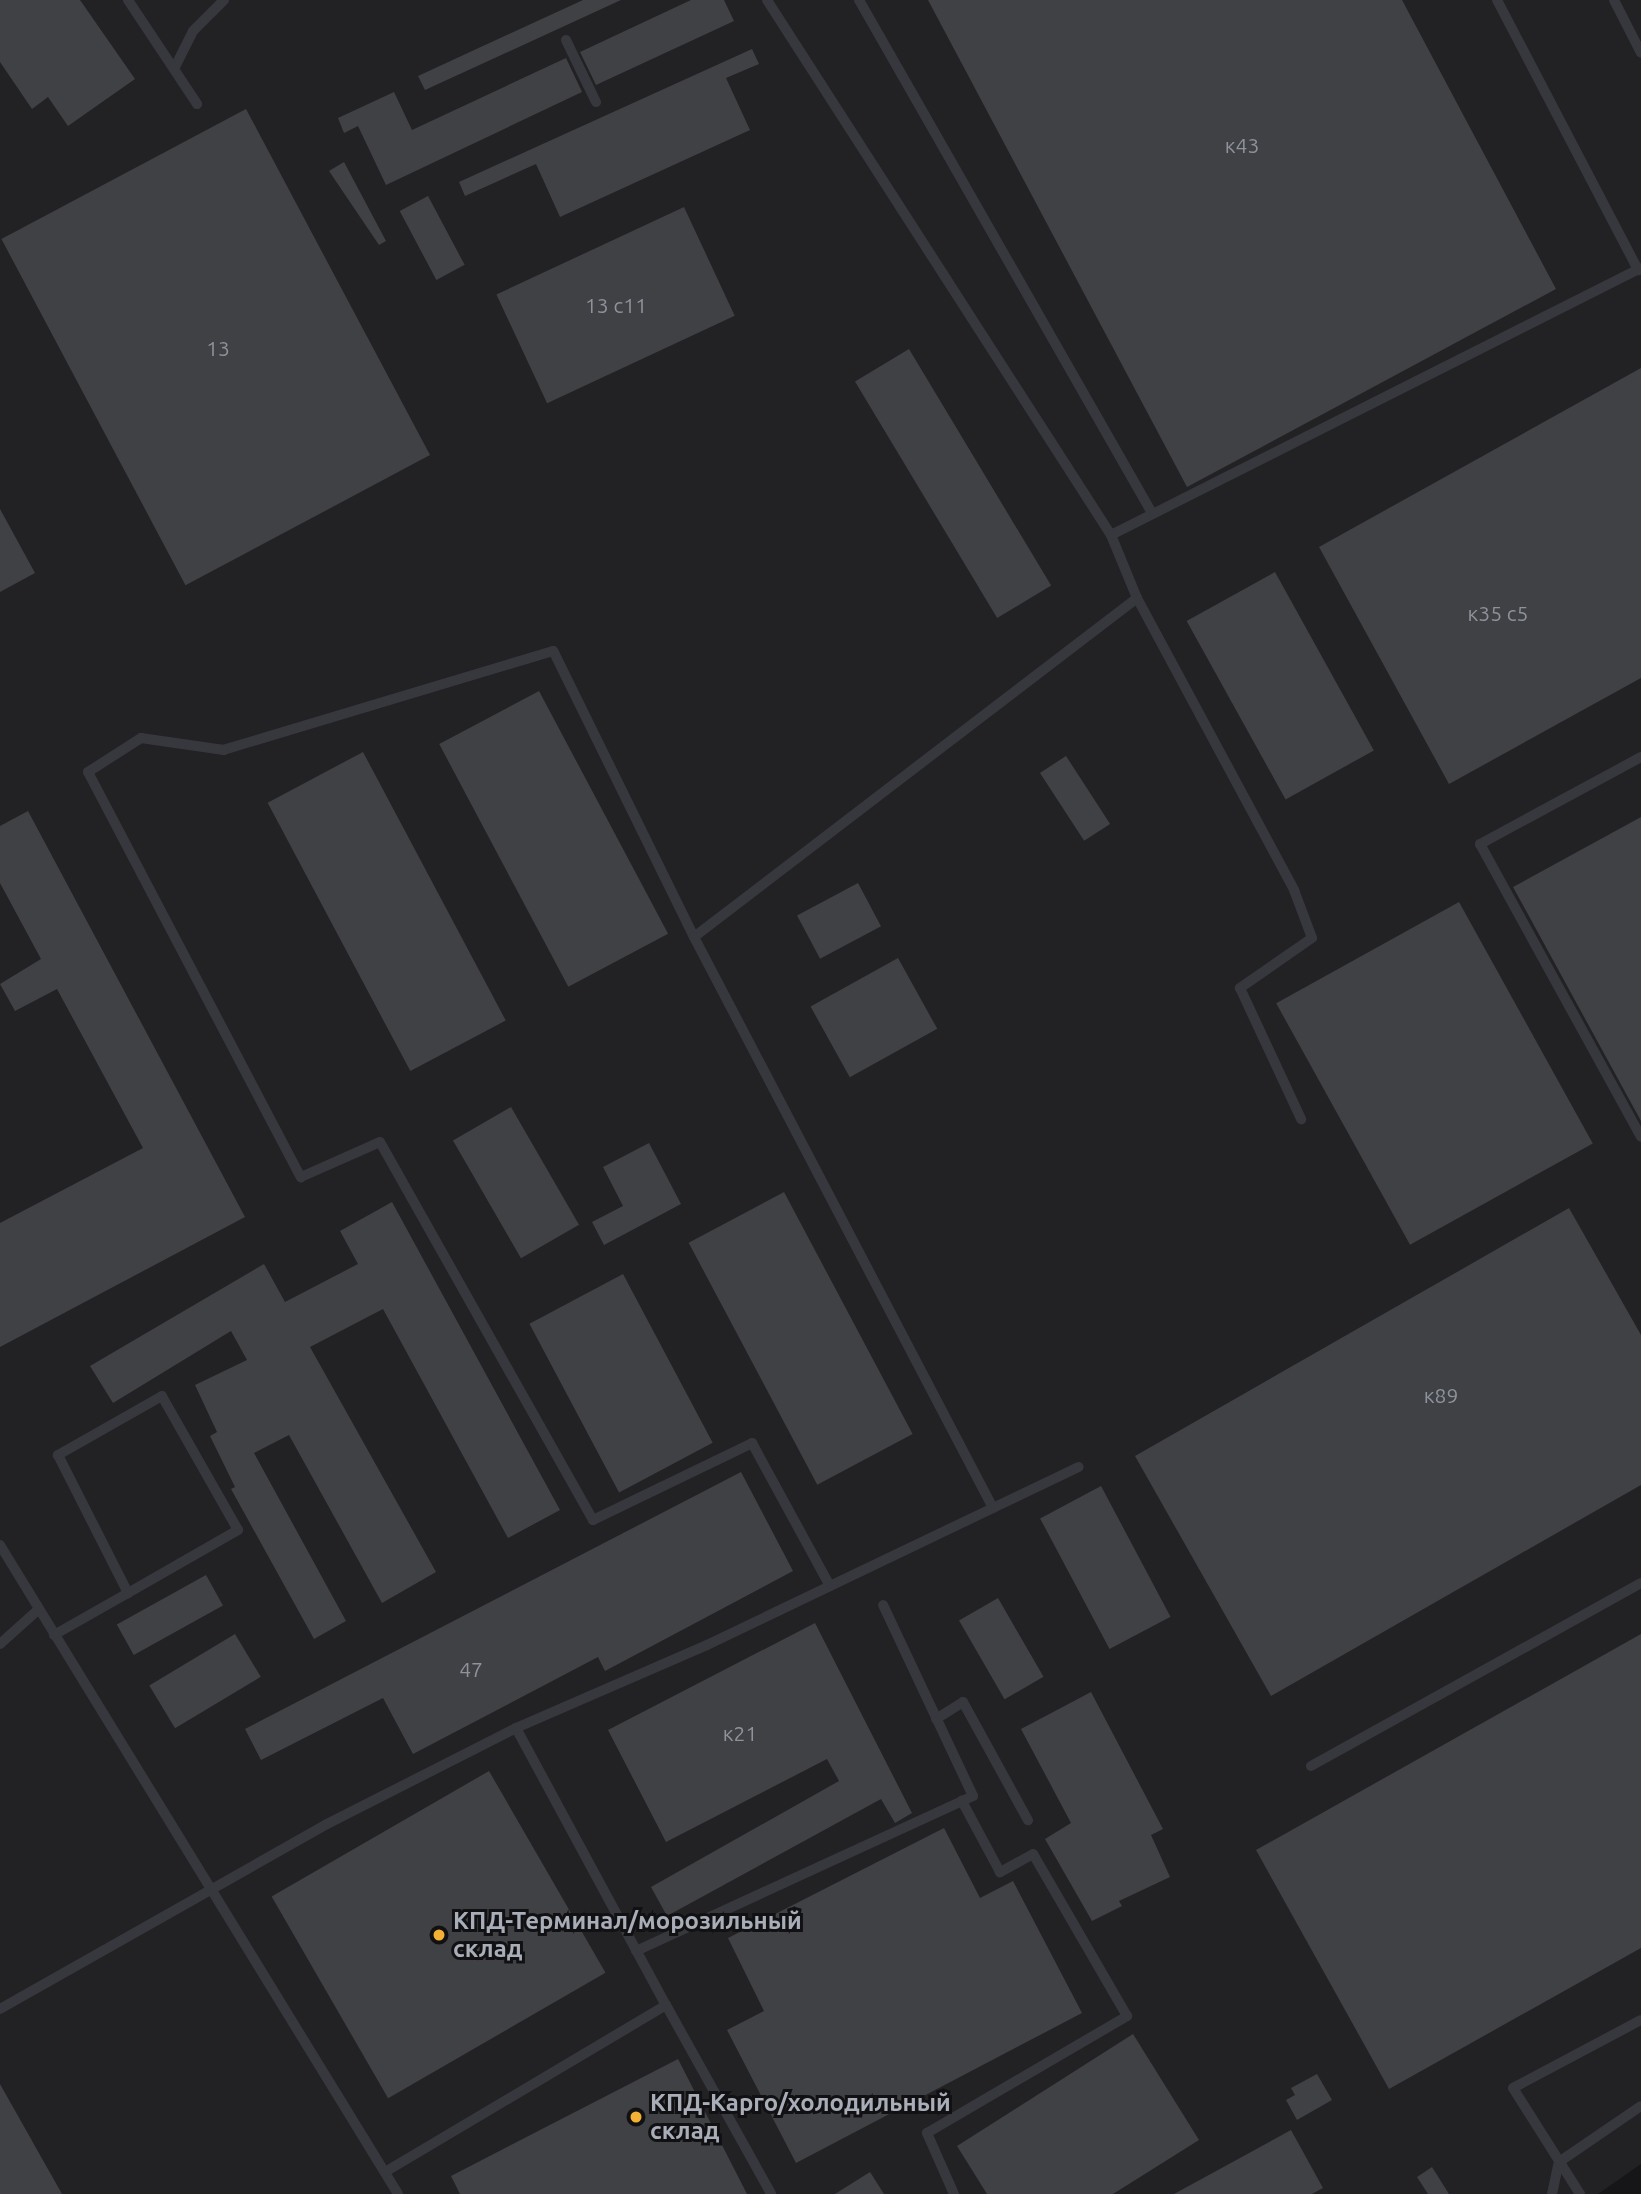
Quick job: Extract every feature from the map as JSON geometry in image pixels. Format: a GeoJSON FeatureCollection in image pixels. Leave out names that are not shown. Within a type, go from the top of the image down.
{"type":"FeatureCollection","features":[{"type":"Feature","properties":{"kind":"lane"},"geometry":{"type":"LineString","coordinates":[[128,0],[197,104]]}},
{"type":"Feature","properties":{"kind":"lane"},"geometry":{"type":"LineString","coordinates":[[174,69],[193,31],[224,0]]}},
{"type":"Feature","properties":{"kind":"lane"},"geometry":{"type":"LineString","coordinates":[[767,0],[1111,535],[1137,598],[1294,890],[1312,938],[1240,988],[1301,1119]]}},
{"type":"Feature","properties":{"kind":"lane"},"geometry":{"type":"LineString","coordinates":[[859,0],[1152,513]]}},
{"type":"Feature","properties":{"kind":"lane"},"geometry":{"type":"LineString","coordinates":[[1111,535],[1639,269],[1497,0]]}},
{"type":"Feature","properties":{"kind":"lane"},"geometry":{"type":"LineString","coordinates":[[1614,0],[1641,53]]}},
{"type":"Feature","properties":{"kind":"lane"},"geometry":{"type":"LineString","coordinates":[[566,40],[596,102]]}},
{"type":"Feature","properties":{"kind":"lane"},"geometry":{"type":"LineString","coordinates":[[694,937],[1137,598]]}},
{"type":"Feature","properties":{"kind":"lane"},"geometry":{"type":"LineString","coordinates":[[830,1586],[752,1443],[593,1520],[380,1142],[301,1177],[88,772],[141,738],[224,750],[553,651],[694,937],[993,1508]]}},
{"type":"Feature","properties":{"kind":"lane"},"geometry":{"type":"LineString","coordinates":[[1641,757],[1480,844],[1641,1137]]}},
{"type":"Feature","properties":{"kind":"lane"},"geometry":{"type":"LineString","coordinates":[[54,1635],[238,1530],[162,1396],[58,1455],[128,1592]]}},
{"type":"Feature","properties":{"kind":"lane"},"geometry":{"type":"LineString","coordinates":[[0,2009],[327,1824],[516,1728],[830,1586],[1079,1467]]}},
{"type":"Feature","properties":{"kind":"lane"},"geometry":{"type":"LineString","coordinates":[[0,1545],[210,1892],[398,2194]]}},
{"type":"Feature","properties":{"kind":"lane"},"geometry":{"type":"LineString","coordinates":[[1311,1766],[1641,1583]]}},
{"type":"Feature","properties":{"kind":"lane"},"geometry":{"type":"LineString","coordinates":[[636,1951],[973,1796],[883,1605]]}},
{"type":"Feature","properties":{"kind":"lane"},"geometry":{"type":"LineString","coordinates":[[0,1644],[39,1609]]}},
{"type":"Feature","properties":{"kind":"lane"},"geometry":{"type":"LineString","coordinates":[[936,1719],[963,1702],[1028,1820]]}},
{"type":"Feature","properties":{"kind":"lane"},"geometry":{"type":"LineString","coordinates":[[516,1728],[771,2194]]}},
{"type":"Feature","properties":{"kind":"lane"},"geometry":{"type":"LineString","coordinates":[[954,2194],[927,2133],[1127,2016],[1032,1854],[1000,1872],[962,1801]]}},
{"type":"Feature","properties":{"kind":"lane"},"geometry":{"type":"LineString","coordinates":[[385,2172],[666,2005]]}},
{"type":"Feature","properties":{"kind":"lane"},"geometry":{"type":"LineString","coordinates":[[1580,2194],[1513,2088],[1641,2020]]}},
{"type":"Feature","properties":{"kind":"lane"},"geometry":{"type":"LineString","coordinates":[[1552,2194],[1559,2162],[1641,2106]]}},
{"type":"Feature","properties":{"kind":"shaded area"},"geometry":{"type":"Polygon","coordinates":[[[0,0],[1641,0],[1641,2164],[1598,2194],[0,2194],[0,0]]]}},
{"type":"Feature","properties":{"kind":"building"},"geometry":{"type":"Polygon","coordinates":[[[0,0],[80,0],[135,79],[68,126],[48,97],[32,109],[0,62],[0,0]]]}},
{"type":"Feature","properties":{"kind":"building"},"geometry":{"type":"Polygon","coordinates":[[[583,0],[621,0],[425,90],[418,76],[583,0]]]}},
{"type":"Feature","properties":{"kind":"building"},"geometry":{"type":"Polygon","coordinates":[[[691,0],[724,0],[734,21],[596,85],[580,52],[691,0]]]}},
{"type":"Feature","properties":{"kind":"building"},"geometry":{"type":"Polygon","coordinates":[[[928,0],[1402,0],[1556,289],[1187,487],[928,0]]]}},
{"type":"Feature","properties":{"kind":"building"},"geometry":{"type":"Polygon","coordinates":[[[752,49],[759,64],[726,78],[750,130],[560,217],[536,164],[465,196],[459,182],[752,49]]]}},
{"type":"Feature","properties":{"kind":"building"},"geometry":{"type":"Polygon","coordinates":[[[566,58],[582,92],[386,185],[358,126],[344,133],[338,118],[394,92],[412,130],[566,58]]]}},
{"type":"Feature","properties":{"kind":"building"},"geometry":{"type":"Polygon","coordinates":[[[246,109],[430,455],[185,585],[1,239],[246,109]]]}},
{"type":"Feature","properties":{"kind":"building"},"geometry":{"type":"Polygon","coordinates":[[[344,162],[386,241],[379,245],[329,171],[344,162]]]}},
{"type":"Feature","properties":{"kind":"building"},"geometry":{"type":"Polygon","coordinates":[[[428,196],[465,265],[436,280],[400,211],[428,196]]]}},
{"type":"Feature","properties":{"kind":"building"},"geometry":{"type":"Polygon","coordinates":[[[684,207],[735,316],[547,403],[496,294],[684,207]]]}},
{"type":"Feature","properties":{"kind":"building"},"geometry":{"type":"Polygon","coordinates":[[[909,349],[1051,586],[997,618],[855,381],[909,349]]]}},
{"type":"Feature","properties":{"kind":"building"},"geometry":{"type":"Polygon","coordinates":[[[1641,368],[1641,678],[1449,784],[1319,547],[1641,368]]]}},
{"type":"Feature","properties":{"kind":"building"},"geometry":{"type":"Polygon","coordinates":[[[0,509],[35,573],[0,592],[0,509]]]}},
{"type":"Feature","properties":{"kind":"building"},"geometry":{"type":"Polygon","coordinates":[[[1275,572],[1374,750],[1286,799],[1187,621],[1275,572]]]}},
{"type":"Feature","properties":{"kind":"building"},"geometry":{"type":"Polygon","coordinates":[[[539,691],[668,934],[568,987],[439,744],[539,691]]]}},
{"type":"Feature","properties":{"kind":"building"},"geometry":{"type":"Polygon","coordinates":[[[363,752],[506,1020],[410,1071],[268,803],[363,752]]]}},
{"type":"Feature","properties":{"kind":"building"},"geometry":{"type":"Polygon","coordinates":[[[1066,756],[1110,824],[1084,841],[1040,773],[1066,756]]]}},
{"type":"Feature","properties":{"kind":"building"},"geometry":{"type":"Polygon","coordinates":[[[28,811],[245,1217],[0,1347],[0,1223],[143,1148],[57,989],[15,1011],[0,984],[41,959],[0,883],[0,826],[28,811]]]}},
{"type":"Feature","properties":{"kind":"building"},"geometry":{"type":"Polygon","coordinates":[[[1641,817],[1641,1121],[1513,887],[1641,817]]]}},
{"type":"Feature","properties":{"kind":"building"},"geometry":{"type":"Polygon","coordinates":[[[858,883],[881,926],[820,959],[797,915],[858,883]]]}},
{"type":"Feature","properties":{"kind":"building"},"geometry":{"type":"Polygon","coordinates":[[[1459,902],[1593,1143],[1410,1245],[1276,1003],[1459,902]]]}},
{"type":"Feature","properties":{"kind":"building"},"geometry":{"type":"Polygon","coordinates":[[[898,958],[937,1029],[850,1077],[811,1006],[898,958]]]}},
{"type":"Feature","properties":{"kind":"building"},"geometry":{"type":"Polygon","coordinates":[[[511,1107],[579,1225],[521,1258],[453,1140],[511,1107]]]}},
{"type":"Feature","properties":{"kind":"building"},"geometry":{"type":"Polygon","coordinates":[[[649,1143],[681,1204],[604,1245],[592,1222],[623,1206],[603,1167],[649,1143]]]}},
{"type":"Feature","properties":{"kind":"building"},"geometry":{"type":"Polygon","coordinates":[[[784,1192],[913,1434],[817,1485],[689,1243],[784,1192]]]}},
{"type":"Feature","properties":{"kind":"building"},"geometry":{"type":"Polygon","coordinates":[[[392,1202],[560,1510],[508,1538],[383,1309],[310,1347],[436,1572],[382,1603],[289,1435],[254,1453],[346,1621],[314,1639],[231,1489],[235,1487],[210,1436],[217,1432],[195,1385],[247,1360],[231,1331],[113,1403],[90,1366],[264,1264],[285,1302],[358,1264],[340,1231],[392,1202]]]}},
{"type":"Feature","properties":{"kind":"building"},"geometry":{"type":"Polygon","coordinates":[[[1569,1208],[1641,1335],[1641,1485],[1271,1696],[1135,1456],[1569,1208]]]}},
{"type":"Feature","properties":{"kind":"building"},"geometry":{"type":"Polygon","coordinates":[[[623,1274],[713,1443],[619,1492],[529,1324],[623,1274]]]}},
{"type":"Feature","properties":{"kind":"building"},"geometry":{"type":"Polygon","coordinates":[[[741,1472],[793,1571],[605,1671],[598,1657],[413,1754],[383,1698],[261,1760],[245,1729],[741,1472]]]}},
{"type":"Feature","properties":{"kind":"building"},"geometry":{"type":"Polygon","coordinates":[[[1101,1486],[1170,1617],[1110,1649],[1040,1518],[1101,1486]]]}},
{"type":"Feature","properties":{"kind":"building"},"geometry":{"type":"Polygon","coordinates":[[[206,1575],[223,1606],[134,1655],[117,1624],[206,1575]]]}},
{"type":"Feature","properties":{"kind":"building"},"geometry":{"type":"Polygon","coordinates":[[[998,1598],[1044,1677],[1005,1699],[959,1620],[998,1598]]]}},
{"type":"Feature","properties":{"kind":"building"},"geometry":{"type":"Polygon","coordinates":[[[815,1623],[912,1813],[895,1823],[881,1799],[667,1916],[651,1887],[839,1781],[827,1759],[666,1842],[608,1730],[815,1623]]]}},
{"type":"Feature","properties":{"kind":"building"},"geometry":{"type":"Polygon","coordinates":[[[235,1634],[261,1677],[175,1728],[149,1686],[235,1634]]]}},
{"type":"Feature","properties":{"kind":"building"},"geometry":{"type":"Polygon","coordinates":[[[1641,1634],[1641,1948],[1389,2089],[1256,1850],[1641,1634]]]}},
{"type":"Feature","properties":{"kind":"building"},"geometry":{"type":"Polygon","coordinates":[[[1091,1692],[1163,1829],[1151,1835],[1170,1877],[1119,1901],[1122,1906],[1092,1921],[1045,1839],[1071,1823],[1021,1729],[1091,1692]]]}},
{"type":"Feature","properties":{"kind":"building","name":"КПД-Терминал/морозильный склад"},"geometry":{"type":"Polygon","coordinates":[[[489,1771],[606,1973],[388,2098],[272,1896],[489,1771]]]}},
{"type":"Feature","properties":{"kind":"building"},"geometry":{"type":"Polygon","coordinates":[[[944,1828],[980,1898],[1013,1881],[1082,2013],[796,2163],[727,2030],[764,2011],[728,1938],[944,1828]]]}},
{"type":"Feature","properties":{"kind":"building"},"geometry":{"type":"Polygon","coordinates":[[[1133,2034],[1199,2140],[1113,2194],[987,2194],[957,2146],[1133,2034]]]}},
{"type":"Feature","properties":{"kind":"building","name":"КПД-Карго/холодильный склад"},"geometry":{"type":"Polygon","coordinates":[[[678,2059],[747,2194],[460,2194],[451,2176],[678,2059]]]}},
{"type":"Feature","properties":{"kind":"building"},"geometry":{"type":"Polygon","coordinates":[[[1317,2074],[1332,2100],[1297,2120],[1286,2100],[1295,2095],[1291,2088],[1317,2074]]]}},
{"type":"Feature","properties":{"kind":"building"},"geometry":{"type":"Polygon","coordinates":[[[0,2084],[62,2194],[0,2194],[0,2084]]]}},
{"type":"Feature","properties":{"kind":"building"},"geometry":{"type":"Polygon","coordinates":[[[1291,2130],[1323,2188],[1312,2194],[1174,2194],[1291,2130]]]}},
{"type":"Feature","properties":{"kind":"building"},"geometry":{"type":"Polygon","coordinates":[[[1432,2167],[1449,2194],[1428,2194],[1417,2177],[1432,2167]]]}},
{"type":"Feature","properties":{"kind":"building"},"geometry":{"type":"Polygon","coordinates":[[[870,2172],[884,2194],[835,2194],[870,2172]]]}},
{"type":"Feature","properties":{"kind":"place","name":"КПД-Терминал/морозильный склад"},"geometry":{"type":"Point","coordinates":[439,1935]}},
{"type":"Feature","properties":{"kind":"place","name":"КПД-Карго/холодильный склад"},"geometry":{"type":"Point","coordinates":[636,2117]}}]}
